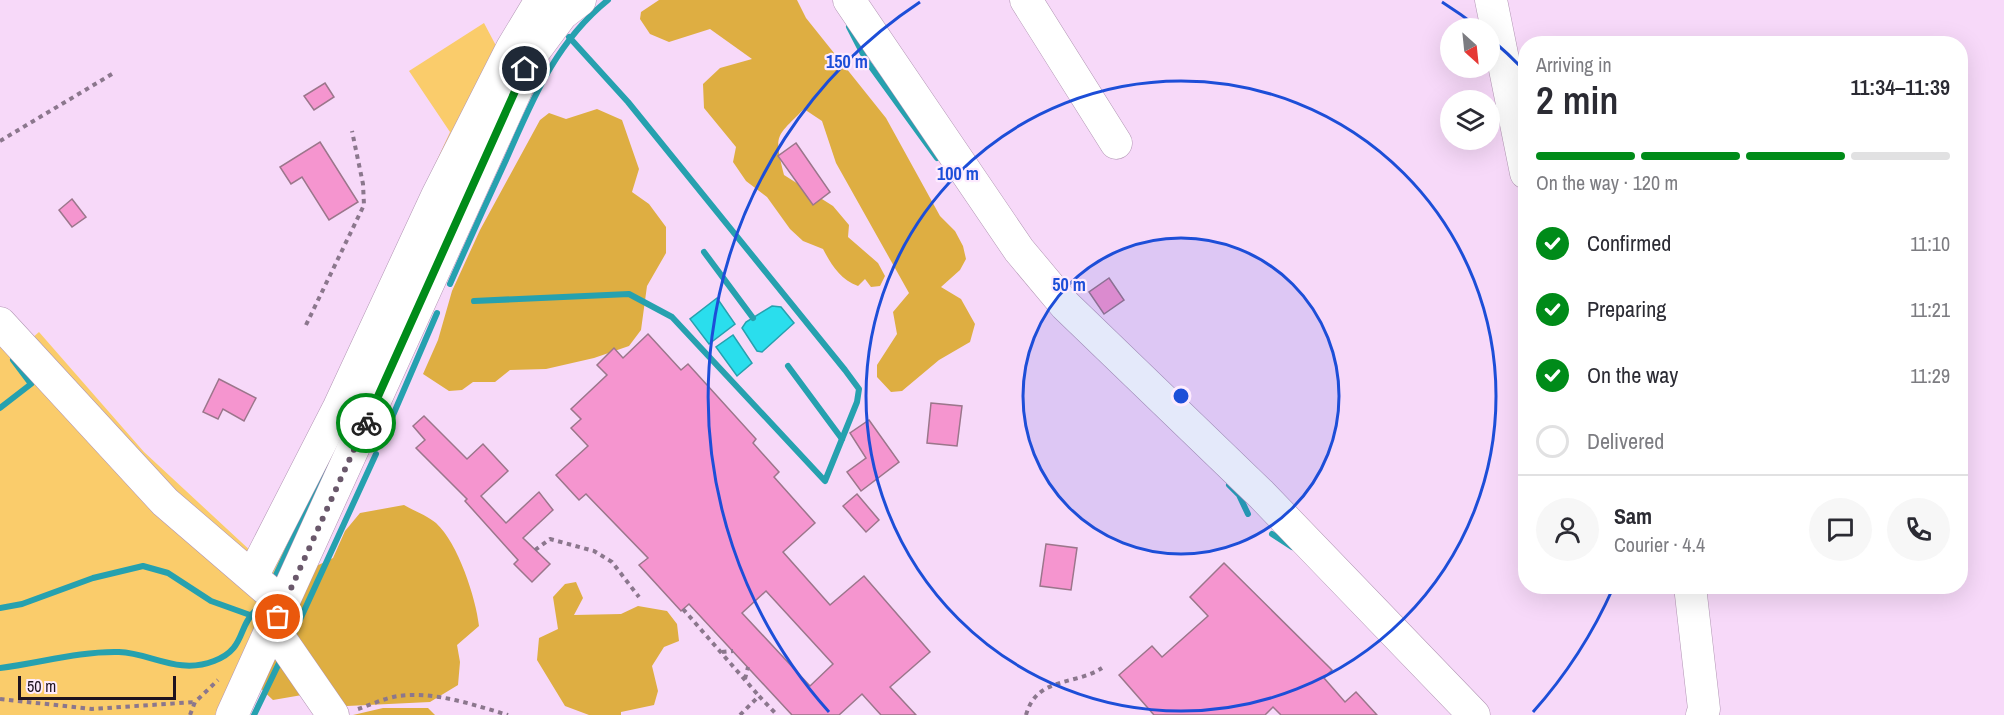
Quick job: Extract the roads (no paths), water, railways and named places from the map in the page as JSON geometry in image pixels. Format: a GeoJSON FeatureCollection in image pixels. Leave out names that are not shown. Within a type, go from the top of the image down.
{"type":"FeatureCollection","features":[{"type":"Feature","properties":{"kind":"street"},"geometry":{"type":"LineString","coordinates":[[253,575],[339,407],[436,196],[512,48],[541,0]]}},
{"type":"Feature","properties":{"kind":"street"},"geometry":{"type":"LineString","coordinates":[[232,715],[530,61],[562,14],[580,0]]}},
{"type":"Feature","properties":{"kind":"street"},"geometry":{"type":"LineString","coordinates":[[849,0],[1019,250],[1065,305],[1261,494],[1474,715]]}},
{"type":"Feature","properties":{"kind":"street"},"geometry":{"type":"LineString","coordinates":[[1026,0],[1116,143]]}},
{"type":"Feature","properties":{"kind":"street"},"geometry":{"type":"LineString","coordinates":[[1491,0],[1518,133]]}},
{"type":"Feature","properties":{"kind":"street"},"geometry":{"type":"LineString","coordinates":[[0,323],[165,502],[253,575],[341,713]]}},
{"type":"Feature","properties":{"kind":"street"},"geometry":{"type":"LineString","coordinates":[[1691,594],[1706,713]]}},
{"type":"Feature","properties":{"kind":"water"},"geometry":{"type":"Polygon","coordinates":[[[717,298],[735,324],[709,344],[690,319],[717,298]]]}},
{"type":"Feature","properties":{"kind":"water"},"geometry":{"type":"Polygon","coordinates":[[[772,306],[781,307],[794,323],[762,352],[757,351],[742,328],[746,322],[772,306]]]}},
{"type":"Feature","properties":{"kind":"water"},"geometry":{"type":"Polygon","coordinates":[[[733,335],[752,363],[737,376],[716,347],[733,335]]]}},
{"type":"Feature","properties":{"kind":"waterway"},"geometry":{"type":"LineString","coordinates":[[450,284],[547,73],[574,35],[608,0]]}},
{"type":"Feature","properties":{"kind":"waterway"},"geometry":{"type":"LineString","coordinates":[[849,27],[866,60],[937,158]]}},
{"type":"Feature","properties":{"kind":"waterway"},"geometry":{"type":"LineString","coordinates":[[474,301],[629,294],[672,317],[825,481],[857,402],[859,389],[845,370],[628,102],[569,37]]}},
{"type":"Feature","properties":{"kind":"waterway"},"geometry":{"type":"LineString","coordinates":[[704,252],[753,318]]}},
{"type":"Feature","properties":{"kind":"waterway"},"geometry":{"type":"LineString","coordinates":[[387,429],[437,313]]}},
{"type":"Feature","properties":{"kind":"waterway"},"geometry":{"type":"LineString","coordinates":[[0,408],[31,384],[13,360]]}},
{"type":"Feature","properties":{"kind":"waterway"},"geometry":{"type":"LineString","coordinates":[[788,366],[842,439]]}},
{"type":"Feature","properties":{"kind":"waterway"},"geometry":{"type":"LineString","coordinates":[[275,577],[333,454]]}},
{"type":"Feature","properties":{"kind":"waterway"},"geometry":{"type":"LineString","coordinates":[[292,637],[376,454]]}},
{"type":"Feature","properties":{"kind":"waterway"},"geometry":{"type":"LineString","coordinates":[[1229,485],[1239,495],[1248,514]]}},
{"type":"Feature","properties":{"kind":"waterway"},"geometry":{"type":"LineString","coordinates":[[1272,534],[1292,547]]}},
{"type":"Feature","properties":{"kind":"waterway"},"geometry":{"type":"LineString","coordinates":[[0,608],[22,604],[93,578],[143,566],[168,573],[211,601],[250,615]]}},
{"type":"Feature","properties":{"kind":"waterway"},"geometry":{"type":"LineString","coordinates":[[0,668],[104,652],[131,653],[177,665],[201,665],[214,661],[231,650],[256,610]]}},
{"type":"Feature","properties":{"kind":"waterway"},"geometry":{"type":"LineString","coordinates":[[254,715],[281,659]]}}]}
